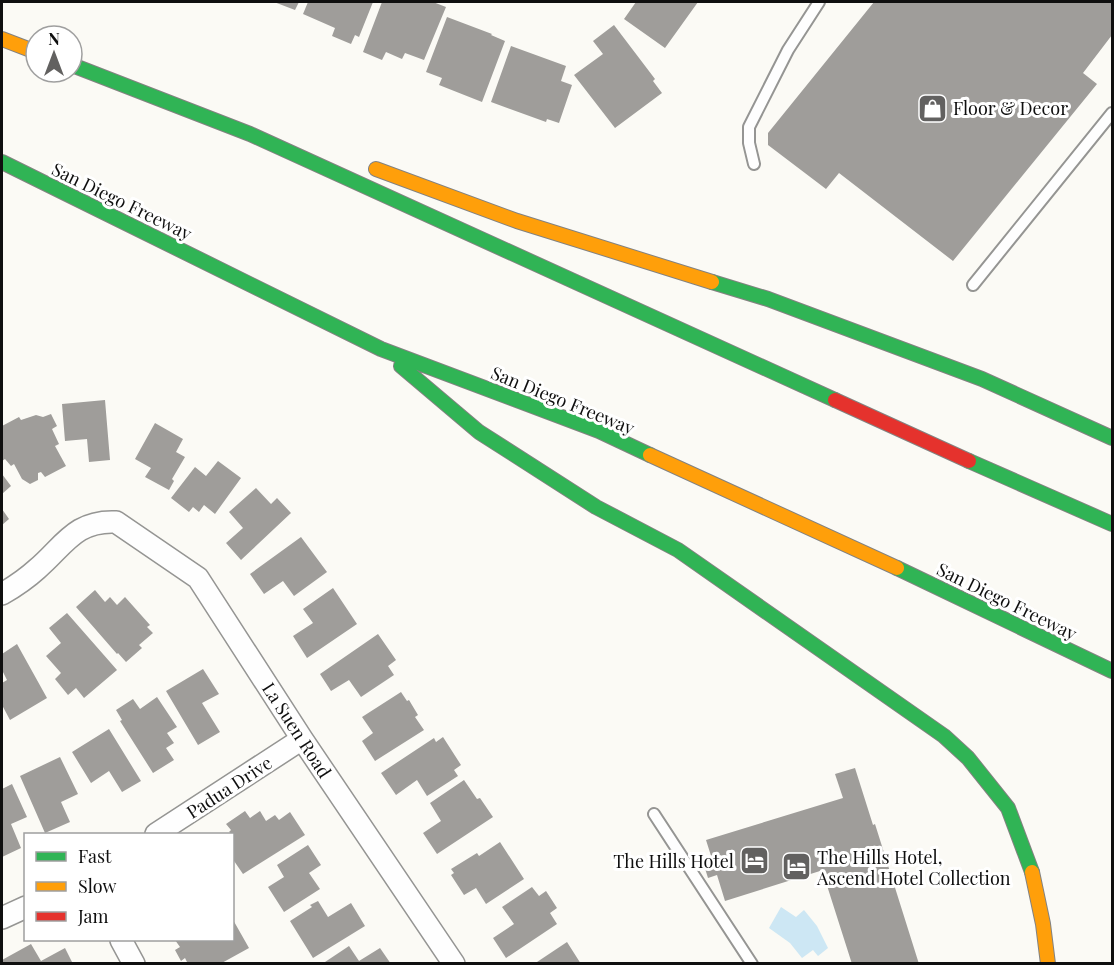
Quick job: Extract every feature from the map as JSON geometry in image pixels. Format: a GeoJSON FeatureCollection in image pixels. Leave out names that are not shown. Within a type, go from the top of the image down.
{"type":"FeatureCollection","features":[{"type":"Feature","properties":{"kind":"highway"},"geometry":{"type":"LineString","coordinates":[[2,39],[24,47]]}},
{"type":"Feature","properties":{"kind":"highway"},"geometry":{"type":"LineString","coordinates":[[84,70],[250,134],[951,453],[1113,524]]}},
{"type":"Feature","properties":{"kind":"highway"},"geometry":{"type":"LineString","coordinates":[[250,134],[337,158]]}},
{"type":"Feature","properties":{"kind":"highway","name":"San Diego Freeway"},"geometry":{"type":"LineString","coordinates":[[2,162],[381,350],[598,431],[880,560],[1113,671]]}},
{"type":"Feature","properties":{"kind":"highway"},"geometry":{"type":"LineString","coordinates":[[359,164],[517,221],[768,299],[982,379],[1113,438]]}},
{"type":"Feature","properties":{"kind":"highway"},"geometry":{"type":"LineString","coordinates":[[381,350],[479,432],[596,507],[678,550],[944,736],[968,758],[1008,808],[1032,873],[1043,924],[1048,963]]}},
{"type":"Feature","properties":{"kind":"street","name":"La Suen Road"},"geometry":{"type":"LineString","coordinates":[[2,594],[38,569],[60,545],[86,526],[101,521],[116,522],[198,578],[302,739],[454,963]]}},
{"type":"Feature","properties":{"kind":"street","name":"Padua Drive"},"geometry":{"type":"LineString","coordinates":[[158,833],[302,739]]}},
{"type":"Feature","properties":{"kind":"street"},"geometry":{"type":"LineString","coordinates":[[2,918],[24,908]]}},
{"type":"Feature","properties":{"kind":"street"},"geometry":{"type":"LineString","coordinates":[[122,941],[134,963]]}},
{"type":"Feature","properties":{"kind":"lane"},"geometry":{"type":"LineString","coordinates":[[754,164],[749,143],[749,127],[788,50],[819,2]]}},
{"type":"Feature","properties":{"kind":"lane"},"geometry":{"type":"LineString","coordinates":[[973,285],[1113,113]]}},
{"type":"Feature","properties":{"kind":"lane"},"geometry":{"type":"LineString","coordinates":[[654,814],[752,963]]}},
{"type":"Feature","properties":{"kind":"water"},"geometry":{"type":"Polygon","coordinates":[[[781,907],[796,917],[804,910],[817,926],[828,948],[818,956],[813,950],[802,958],[790,943],[769,928],[781,907]]]}},
{"type":"Feature","properties":{"kind":"building"},"geometry":{"type":"Polygon","coordinates":[[[274,2],[299,2],[295,10],[274,2]]]}},
{"type":"Feature","properties":{"kind":"building"},"geometry":{"type":"Polygon","coordinates":[[[308,2],[373,2],[359,37],[355,35],[351,44],[332,36],[335,28],[303,14],[308,2]]]}},
{"type":"Feature","properties":{"kind":"building"},"geometry":{"type":"Polygon","coordinates":[[[382,2],[433,2],[446,7],[424,60],[405,53],[402,59],[386,52],[382,60],[363,52],[382,2]]]}},
{"type":"Feature","properties":{"kind":"building"},"geometry":{"type":"Polygon","coordinates":[[[636,2],[698,2],[665,48],[624,19],[636,2]]]}},
{"type":"Feature","properties":{"kind":"building","name":"Floor & Decor"},"geometry":{"type":"Polygon","coordinates":[[[874,2],[1112,2],[1112,35],[1083,73],[1097,84],[953,261],[839,173],[826,189],[768,145],[768,133],[874,2]]]}},
{"type":"Feature","properties":{"kind":"building"},"geometry":{"type":"Polygon","coordinates":[[[447,17],[505,41],[482,102],[439,85],[442,78],[426,72],[447,17]]]}},
{"type":"Feature","properties":{"kind":"building"},"geometry":{"type":"Polygon","coordinates":[[[614,25],[655,79],[653,81],[662,93],[615,128],[574,75],[603,54],[593,41],[614,25]]]}},
{"type":"Feature","properties":{"kind":"building"},"geometry":{"type":"Polygon","coordinates":[[[511,46],[566,66],[561,81],[572,85],[559,123],[547,119],[546,122],[491,102],[511,46]]]}},
{"type":"Feature","properties":{"kind":"building"},"geometry":{"type":"Polygon","coordinates":[[[105,400],[110,460],[89,462],[87,439],[65,441],[62,404],[105,400]]]}},
{"type":"Feature","properties":{"kind":"building"},"geometry":{"type":"Polygon","coordinates":[[[51,414],[57,426],[52,429],[59,444],[55,446],[66,466],[45,477],[41,472],[38,473],[38,480],[30,484],[22,479],[14,464],[11,466],[5,459],[2,461],[2,426],[19,417],[21,420],[36,415],[43,417],[51,414]]]}},
{"type":"Feature","properties":{"kind":"building"},"geometry":{"type":"Polygon","coordinates":[[[155,423],[183,439],[176,452],[185,457],[172,479],[174,481],[169,490],[145,477],[151,468],[135,459],[155,423]]]}},
{"type":"Feature","properties":{"kind":"building"},"geometry":{"type":"Polygon","coordinates":[[[218,461],[241,478],[215,514],[204,505],[199,512],[193,507],[189,512],[171,498],[195,467],[206,476],[218,461]]]}},
{"type":"Feature","properties":{"kind":"building"},"geometry":{"type":"Polygon","coordinates":[[[2,474],[11,486],[2,494],[2,474]]]}},
{"type":"Feature","properties":{"kind":"building"},"geometry":{"type":"Polygon","coordinates":[[[256,488],[271,504],[277,498],[291,513],[241,560],[226,543],[243,528],[229,512],[256,488]]]}},
{"type":"Feature","properties":{"kind":"building"},"geometry":{"type":"Polygon","coordinates":[[[2,509],[9,519],[2,525],[2,509]]]}},
{"type":"Feature","properties":{"kind":"building"},"geometry":{"type":"Polygon","coordinates":[[[301,537],[327,572],[294,596],[283,581],[264,594],[250,574],[301,537]]]}},
{"type":"Feature","properties":{"kind":"building"},"geometry":{"type":"Polygon","coordinates":[[[333,588],[357,624],[307,658],[293,636],[313,623],[303,609],[333,588]]]}},
{"type":"Feature","properties":{"kind":"building"},"geometry":{"type":"Polygon","coordinates":[[[95,590],[105,602],[110,597],[117,605],[125,597],[150,625],[147,627],[153,633],[139,645],[142,648],[126,662],[76,607],[95,590]]]}},
{"type":"Feature","properties":{"kind":"building"},"geometry":{"type":"Polygon","coordinates":[[[67,613],[117,670],[84,698],[76,688],[68,695],[55,679],[61,673],[46,656],[61,643],[49,628],[67,613]]]}},
{"type":"Feature","properties":{"kind":"building"},"geometry":{"type":"Polygon","coordinates":[[[378,634],[396,660],[388,666],[394,675],[361,697],[349,680],[331,691],[320,674],[378,634]]]}},
{"type":"Feature","properties":{"kind":"building"},"geometry":{"type":"Polygon","coordinates":[[[17,644],[47,698],[10,720],[2,705],[2,683],[7,680],[2,670],[2,654],[17,644]]]}},
{"type":"Feature","properties":{"kind":"building"},"geometry":{"type":"Polygon","coordinates":[[[203,669],[219,694],[202,703],[220,732],[198,745],[166,691],[203,669]]]}},
{"type":"Feature","properties":{"kind":"building"},"geometry":{"type":"Polygon","coordinates":[[[401,692],[407,701],[409,700],[418,715],[415,717],[424,730],[375,761],[362,741],[373,733],[362,717],[401,692]]]}},
{"type":"Feature","properties":{"kind":"building"},"geometry":{"type":"Polygon","coordinates":[[[157,697],[177,727],[167,733],[174,743],[166,748],[174,760],[153,773],[120,721],[122,720],[116,710],[133,699],[140,709],[157,697]]]}},
{"type":"Feature","properties":{"kind":"building"},"geometry":{"type":"Polygon","coordinates":[[[109,729],[141,781],[122,792],[109,771],[91,783],[72,752],[109,729]]]}},
{"type":"Feature","properties":{"kind":"building"},"geometry":{"type":"Polygon","coordinates":[[[443,737],[461,765],[454,770],[458,776],[427,796],[417,780],[396,795],[381,773],[434,738],[436,742],[443,737]]]}},
{"type":"Feature","properties":{"kind":"building"},"geometry":{"type":"Polygon","coordinates":[[[60,757],[78,794],[61,802],[70,822],[45,833],[20,776],[60,757]]]}},
{"type":"Feature","properties":{"kind":"building","name":"The Hills Hotel, Ascend Hotel Collection"},"geometry":{"type":"Polygon","coordinates":[[[855,768],[919,964],[852,964],[823,873],[820,871],[725,901],[717,875],[708,878],[703,862],[712,859],[706,840],[843,798],[835,774],[855,768]]]}},
{"type":"Feature","properties":{"kind":"building"},"geometry":{"type":"Polygon","coordinates":[[[464,780],[493,817],[437,854],[423,833],[441,821],[430,803],[464,780]]]}},
{"type":"Feature","properties":{"kind":"building"},"geometry":{"type":"Polygon","coordinates":[[[12,784],[27,817],[11,824],[21,848],[2,857],[2,789],[12,784]]]}},
{"type":"Feature","properties":{"kind":"building"},"geometry":{"type":"Polygon","coordinates":[[[245,811],[250,818],[260,811],[266,821],[275,815],[279,820],[290,812],[305,835],[243,874],[234,861],[234,833],[229,832],[231,830],[226,824],[245,811]]]}},
{"type":"Feature","properties":{"kind":"building"},"geometry":{"type":"Polygon","coordinates":[[[500,842],[524,879],[486,904],[476,888],[464,895],[451,875],[454,873],[451,869],[477,853],[479,856],[500,842]]]}},
{"type":"Feature","properties":{"kind":"building"},"geometry":{"type":"Polygon","coordinates":[[[308,845],[321,865],[309,873],[320,889],[284,912],[268,887],[284,877],[277,865],[308,845]]]}},
{"type":"Feature","properties":{"kind":"building"},"geometry":{"type":"Polygon","coordinates":[[[532,887],[539,896],[546,891],[557,908],[550,913],[557,924],[506,958],[493,938],[514,924],[502,907],[532,887]]]}},
{"type":"Feature","properties":{"kind":"building"},"geometry":{"type":"Polygon","coordinates":[[[318,901],[328,917],[351,903],[365,926],[313,958],[290,921],[318,901]]]}},
{"type":"Feature","properties":{"kind":"building"},"geometry":{"type":"Polygon","coordinates":[[[234,922],[249,948],[220,964],[188,964],[185,958],[181,961],[175,950],[180,947],[176,941],[234,941],[234,922]]]}},
{"type":"Feature","properties":{"kind":"building"},"geometry":{"type":"Polygon","coordinates":[[[567,942],[581,964],[534,964],[567,942]]]}},
{"type":"Feature","properties":{"kind":"building"},"geometry":{"type":"Polygon","coordinates":[[[31,944],[41,961],[65,948],[73,964],[2,964],[2,960],[31,944]]]}},
{"type":"Feature","properties":{"kind":"building"},"geometry":{"type":"Polygon","coordinates":[[[349,946],[359,961],[380,948],[391,964],[322,964],[349,946]]]}},
{"type":"Feature","properties":{"kind":"traffic: fast"},"geometry":{"type":"LineString","coordinates":[[84,70],[250,134],[835,400]]}},
{"type":"Feature","properties":{"kind":"traffic: fast"},"geometry":{"type":"LineString","coordinates":[[2,162],[381,349],[599,431],[650,455]]}},
{"type":"Feature","properties":{"kind":"traffic: fast"},"geometry":{"type":"LineString","coordinates":[[712,282],[768,299],[982,379],[1112,438]]}},
{"type":"Feature","properties":{"kind":"traffic: fast"},"geometry":{"type":"LineString","coordinates":[[401,366],[479,432],[596,507],[678,550],[944,736],[968,758],[1008,808],[1032,872]]}},
{"type":"Feature","properties":{"kind":"traffic: fast"},"geometry":{"type":"LineString","coordinates":[[969,461],[1112,524]]}},
{"type":"Feature","properties":{"kind":"traffic: fast"},"geometry":{"type":"LineString","coordinates":[[897,568],[1112,671]]}},
{"type":"Feature","properties":{"kind":"traffic: slow"},"geometry":{"type":"LineString","coordinates":[[2,39],[24,47]]}},
{"type":"Feature","properties":{"kind":"traffic: slow"},"geometry":{"type":"LineString","coordinates":[[376,169],[517,221],[712,282]]}},
{"type":"Feature","properties":{"kind":"traffic: slow"},"geometry":{"type":"LineString","coordinates":[[650,455],[897,568]]}},
{"type":"Feature","properties":{"kind":"traffic: slow"},"geometry":{"type":"LineString","coordinates":[[1032,872],[1043,924],[1048,964]]}},
{"type":"Feature","properties":{"kind":"traffic: jam"},"geometry":{"type":"LineString","coordinates":[[835,400],[969,461]]}},
{"type":"Feature","properties":{"kind":"place","name":"Floor & Decor"},"geometry":{"type":"Point","coordinates":[932,108]}},
{"type":"Feature","properties":{"kind":"place","name":"The Hills Hotel"},"geometry":{"type":"Point","coordinates":[755,861]}},
{"type":"Feature","properties":{"kind":"place","name":"The Hills Hotel, Ascend Hotel Collection"},"geometry":{"type":"Point","coordinates":[796,867]}}]}
